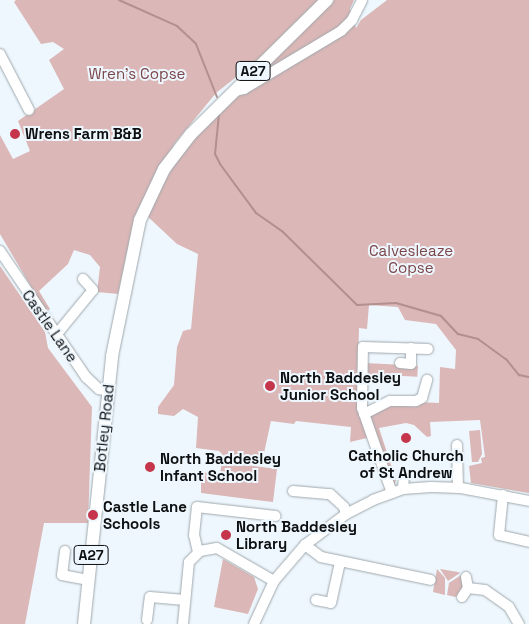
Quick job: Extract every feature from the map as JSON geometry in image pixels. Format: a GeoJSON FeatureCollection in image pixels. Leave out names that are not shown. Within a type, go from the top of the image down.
{"type":"FeatureCollection","features":[{"type":"Feature","properties":{"kind":"main road","name":"A27"},"geometry":{"type":"LineString","coordinates":[[231,91],[327,0]]}},
{"type":"Feature","properties":{"kind":"main road","name":"Botley Road"},"geometry":{"type":"LineString","coordinates":[[84,624],[108,390],[136,234],[168,164],[190,134],[231,91]]}},
{"type":"Feature","properties":{"kind":"street"},"geometry":{"type":"LineString","coordinates":[[231,91],[244,89],[341,31],[352,20],[362,0]]}},
{"type":"Feature","properties":{"kind":"street"},"geometry":{"type":"LineString","coordinates":[[0,54],[29,110]]}},
{"type":"Feature","properties":{"kind":"street","name":"Castle Lane"},"geometry":{"type":"LineString","coordinates":[[0,251],[56,335],[94,385],[108,390]]}},
{"type":"Feature","properties":{"kind":"street"},"geometry":{"type":"LineString","coordinates":[[56,335],[93,290],[83,279]]}},
{"type":"Feature","properties":{"kind":"street"},"geometry":{"type":"LineString","coordinates":[[392,493],[364,414],[360,394],[363,347],[428,349]]}},
{"type":"Feature","properties":{"kind":"street"},"geometry":{"type":"LineString","coordinates":[[400,363],[411,364],[411,348]]}},
{"type":"Feature","properties":{"kind":"street"},"geometry":{"type":"LineString","coordinates":[[364,414],[390,401],[416,401],[422,398],[427,380]]}},
{"type":"Feature","properties":{"kind":"street"},"geometry":{"type":"LineString","coordinates":[[457,445],[458,488]]}},
{"type":"Feature","properties":{"kind":"street"},"geometry":{"type":"LineString","coordinates":[[403,490],[404,476]]}},
{"type":"Feature","properties":{"kind":"street"},"geometry":{"type":"LineString","coordinates":[[254,624],[274,581],[305,545],[346,514],[392,493],[403,490],[458,488],[529,501]]}},
{"type":"Feature","properties":{"kind":"street"},"geometry":{"type":"LineString","coordinates":[[293,491],[330,494],[344,507],[346,514]]}},
{"type":"Feature","properties":{"kind":"street"},"geometry":{"type":"LineString","coordinates":[[503,495],[499,535],[529,542]]}},
{"type":"Feature","properties":{"kind":"street"},"geometry":{"type":"LineString","coordinates":[[198,552],[194,535],[197,507],[275,516]]}},
{"type":"Feature","properties":{"kind":"street"},"geometry":{"type":"LineString","coordinates":[[305,545],[313,553],[340,562],[431,580]]}},
{"type":"Feature","properties":{"kind":"street"},"geometry":{"type":"LineString","coordinates":[[183,624],[189,562],[198,552],[217,548],[274,581]]}},
{"type":"Feature","properties":{"kind":"street"},"geometry":{"type":"LineString","coordinates":[[65,551],[62,575],[88,580]]}},
{"type":"Feature","properties":{"kind":"street"},"geometry":{"type":"LineString","coordinates":[[316,600],[331,604],[340,562]]}},
{"type":"Feature","properties":{"kind":"street"},"geometry":{"type":"LineString","coordinates":[[465,587],[498,596],[519,624]]}},
{"type":"Feature","properties":{"kind":"street"},"geometry":{"type":"LineString","coordinates":[[147,620],[150,597],[185,600]]}},
{"type":"Feature","properties":{"kind":"green space","name":"Wren's Copse"},"geometry":{"type":"Polygon","coordinates":[[[16,0],[320,0],[259,59],[216,93],[175,143],[135,217],[118,294],[97,292],[100,267],[90,255],[74,250],[68,264],[39,291],[50,309],[46,312],[0,234],[0,135],[13,159],[30,151],[18,121],[64,89],[49,60],[64,49],[53,42],[41,44],[14,2],[16,0]]]}},
{"type":"Feature","properties":{"kind":"green space","name":"Calvesleaze Copse"},"geometry":{"type":"Polygon","coordinates":[[[334,0],[354,0],[350,9],[356,28],[361,20],[387,0],[529,0],[529,493],[471,483],[469,466],[482,463],[481,458],[485,457],[480,420],[430,422],[431,436],[427,437],[414,425],[406,423],[379,428],[396,480],[394,486],[367,417],[391,405],[416,407],[417,402],[439,403],[440,367],[455,369],[456,350],[436,324],[405,320],[398,307],[369,305],[367,329],[359,328],[357,404],[367,438],[350,442],[351,427],[296,421],[294,424],[271,421],[262,462],[239,460],[224,456],[219,451],[196,448],[198,417],[183,409],[174,416],[158,414],[158,407],[174,385],[177,347],[183,331],[191,329],[198,254],[177,244],[146,215],[178,158],[198,133],[231,100],[260,85],[256,73],[334,0]]]}},
{"type":"Feature","properties":{"kind":"green space"},"geometry":{"type":"Polygon","coordinates":[[[0,266],[45,332],[48,348],[92,407],[88,523],[44,523],[25,624],[0,624],[0,266]]]}},
{"type":"Feature","properties":{"kind":"green space"},"geometry":{"type":"Polygon","coordinates":[[[365,363],[418,366],[417,377],[364,374],[365,363]]]}},
{"type":"Feature","properties":{"kind":"green space"},"geometry":{"type":"Polygon","coordinates":[[[480,430],[482,454],[478,462],[472,462],[469,431],[480,430]]]}},
{"type":"Feature","properties":{"kind":"green space"},"geometry":{"type":"Polygon","coordinates":[[[222,462],[277,469],[273,502],[201,493],[201,472],[220,474],[222,462]]]}},
{"type":"Feature","properties":{"kind":"green space"},"geometry":{"type":"Polygon","coordinates":[[[223,559],[254,577],[258,589],[248,614],[214,607],[223,559]]]}},
{"type":"Feature","properties":{"kind":"green space"},"geometry":{"type":"Polygon","coordinates":[[[437,569],[445,578],[445,595],[433,592],[437,569]]]}},
{"type":"Feature","properties":{"kind":"green space"},"geometry":{"type":"Polygon","coordinates":[[[440,569],[458,572],[460,573],[448,581],[440,569]]]}},
{"type":"Feature","properties":{"kind":"green space"},"geometry":{"type":"Polygon","coordinates":[[[461,575],[465,582],[462,593],[455,597],[447,595],[449,583],[461,575]]]}},
{"type":"Feature","properties":{"kind":"waterway"},"geometry":{"type":"LineString","coordinates":[[119,0],[177,26],[196,44],[217,97]]}},
{"type":"Feature","properties":{"kind":"waterway"},"geometry":{"type":"LineString","coordinates":[[219,114],[215,154],[220,164],[256,213],[283,232],[357,305],[396,303],[441,316],[458,334],[478,339],[506,359],[519,375],[529,377]]}},
{"type":"Feature","properties":{"kind":"place","name":"Wrens Farm B&B"},"geometry":{"type":"Point","coordinates":[15,134]}},
{"type":"Feature","properties":{"kind":"place","name":"North Baddesley Junior School"},"geometry":{"type":"Point","coordinates":[270,386]}},
{"type":"Feature","properties":{"kind":"place","name":"Catholic Church of St Andrew"},"geometry":{"type":"Point","coordinates":[406,438]}},
{"type":"Feature","properties":{"kind":"place","name":"North Baddesley Infant School"},"geometry":{"type":"Point","coordinates":[150,467]}},
{"type":"Feature","properties":{"kind":"place","name":"Castle Lane Schools"},"geometry":{"type":"Point","coordinates":[93,515]}},
{"type":"Feature","properties":{"kind":"place","name":"North Baddesley Library"},"geometry":{"type":"Point","coordinates":[226,535]}}]}
